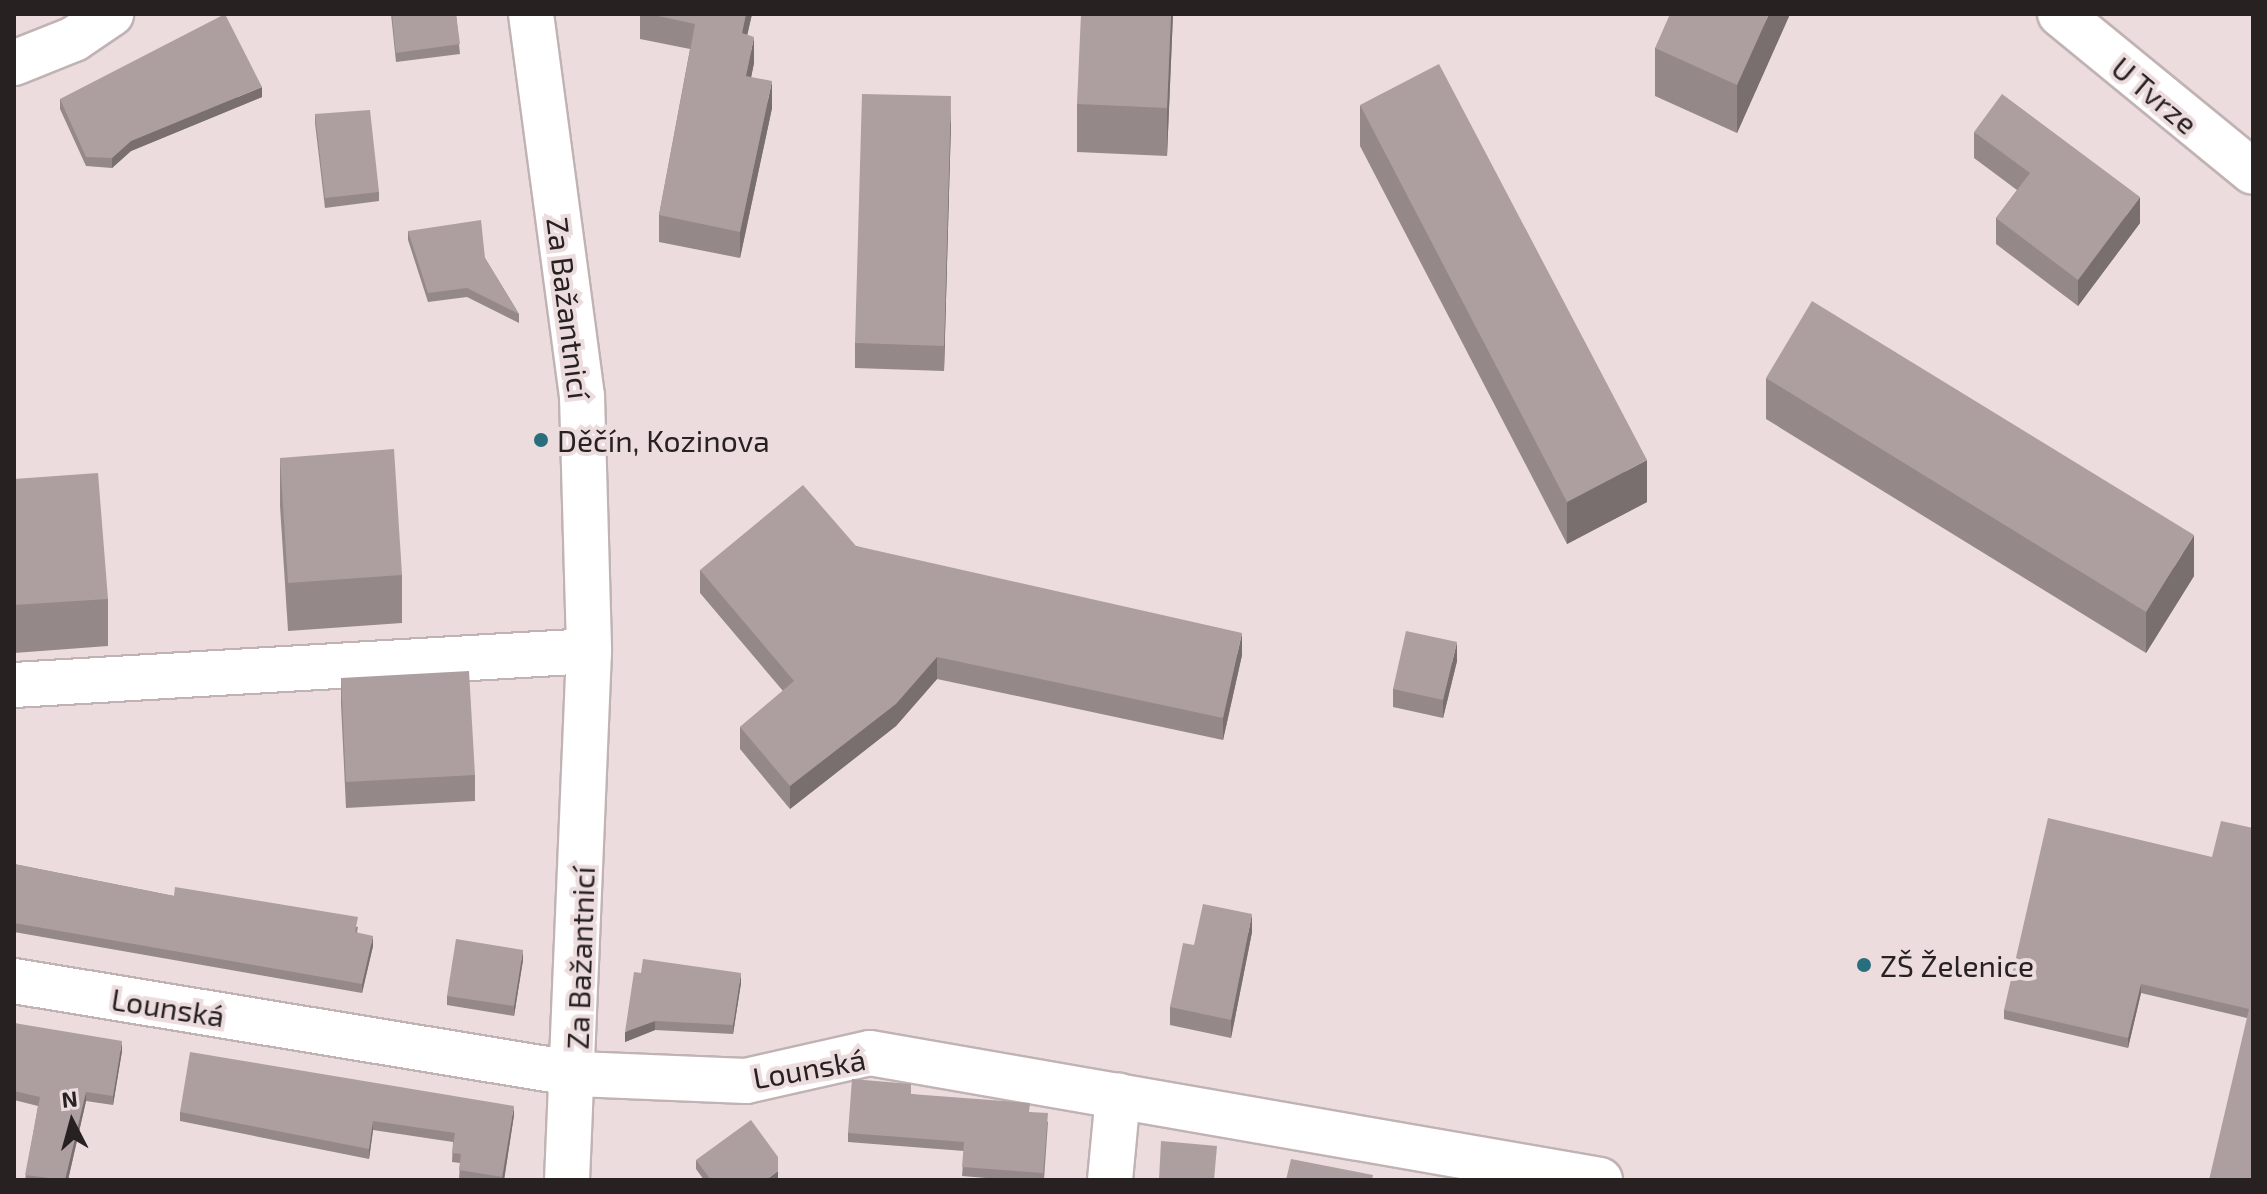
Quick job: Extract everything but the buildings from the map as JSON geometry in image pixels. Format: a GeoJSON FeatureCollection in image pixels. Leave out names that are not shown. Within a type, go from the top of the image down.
{"type":"FeatureCollection","features":[{"type":"Feature","properties":{"kind":"street"},"geometry":{"type":"LineString","coordinates":[[14,63],[74,39],[111,14]]}},
{"type":"Feature","properties":{"kind":"street","name":"Za Bažantnicí"},"geometry":{"type":"LineString","coordinates":[[531,14],[582,396],[589,651],[577,1074],[567,1180]]}},
{"type":"Feature","properties":{"kind":"street","name":"U Tvrze"},"geometry":{"type":"LineString","coordinates":[[2060,14],[2253,172]]}},
{"type":"Feature","properties":{"kind":"street"},"geometry":{"type":"LineString","coordinates":[[14,685],[589,651]]}},
{"type":"Feature","properties":{"kind":"street","name":"Lounská"},"geometry":{"type":"LineString","coordinates":[[14,981],[577,1074],[746,1081],[870,1053],[1600,1180]]}},
{"type":"Feature","properties":{"kind":"street"},"geometry":{"type":"LineString","coordinates":[[1110,1180],[1118,1095]]}},
{"type":"Feature","properties":{"kind":"place","name":"Děčín, Kozinova"},"geometry":{"type":"Point","coordinates":[541,440]}},
{"type":"Feature","properties":{"kind":"place","name":"ZŠ Želenice"},"geometry":{"type":"Point","coordinates":[1864,965]}}]}
